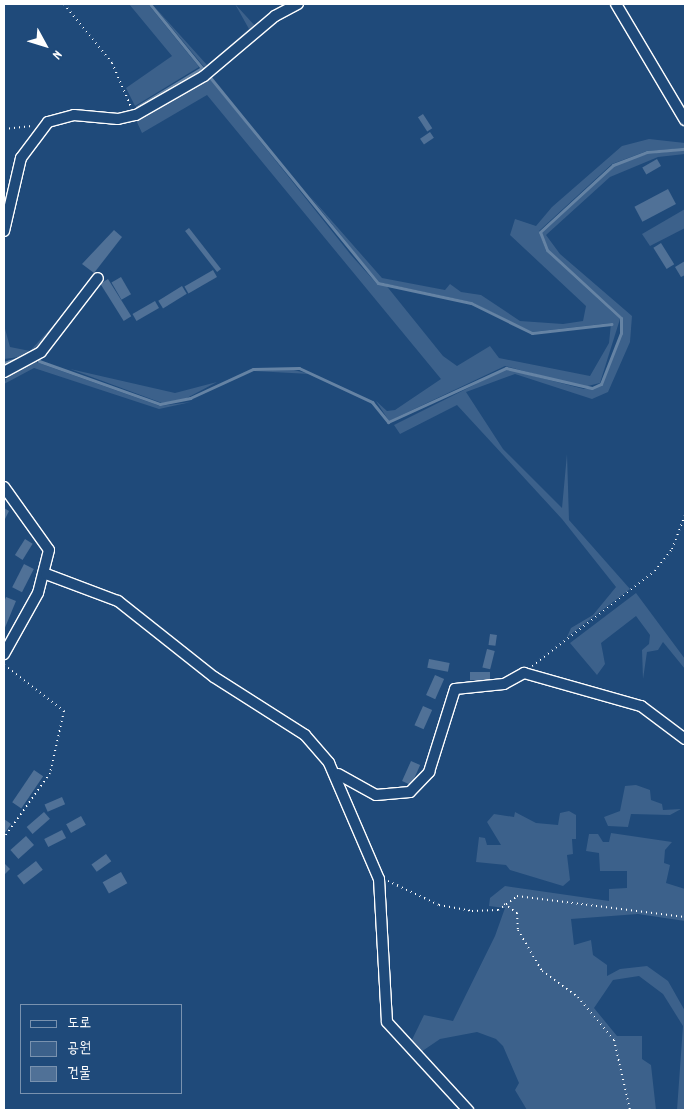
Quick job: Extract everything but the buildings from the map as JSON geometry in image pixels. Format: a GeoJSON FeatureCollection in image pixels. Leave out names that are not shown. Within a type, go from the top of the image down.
{"type":"FeatureCollection","features":[{"type":"Feature","properties":{"kind":"street"},"geometry":{"type":"LineString","coordinates":[[4,230],[16,172],[39,129],[59,117],[118,119],[136,115],[204,76],[275,16],[298,4]]}},
{"type":"Feature","properties":{"kind":"street"},"geometry":{"type":"LineString","coordinates":[[616,4],[685,120]]}},
{"type":"Feature","properties":{"kind":"street"},"geometry":{"type":"LineString","coordinates":[[4,372],[25,364],[41,352],[98,278]]}},
{"type":"Feature","properties":{"kind":"street"},"geometry":{"type":"LineString","coordinates":[[4,487],[47,541],[46,574],[4,654]]}},
{"type":"Feature","properties":{"kind":"street"},"geometry":{"type":"LineString","coordinates":[[46,574],[118,601],[214,677],[305,735],[338,774],[379,879],[387,1022],[468,1110]]}},
{"type":"Feature","properties":{"kind":"street"},"geometry":{"type":"LineString","coordinates":[[338,774],[376,795],[410,792],[429,772],[455,689],[504,684],[524,673],[640,706],[685,739]]}},
{"type":"Feature","properties":{"kind":"path"},"geometry":{"type":"LineString","coordinates":[[64,4],[112,63],[136,115]]}},
{"type":"Feature","properties":{"kind":"path"},"geometry":{"type":"LineString","coordinates":[[4,129],[39,129]]}},
{"type":"Feature","properties":{"kind":"path"},"geometry":{"type":"LineString","coordinates":[[524,673],[654,571],[672,549],[685,515]]}},
{"type":"Feature","properties":{"kind":"path"},"geometry":{"type":"LineString","coordinates":[[4,665],[64,711],[50,773],[4,838]]}},
{"type":"Feature","properties":{"kind":"path"},"geometry":{"type":"LineString","coordinates":[[379,879],[448,908],[498,910],[517,896],[685,916]]}},
{"type":"Feature","properties":{"kind":"path"},"geometry":{"type":"LineString","coordinates":[[504,904],[517,913],[518,930],[542,971],[578,997],[614,1040],[630,1110]]}},
{"type":"Feature","properties":{"kind":"green space"},"geometry":{"type":"Polygon","coordinates":[[[129,4],[148,4],[199,67],[135,106],[126,88],[172,56],[129,4]]]}},
{"type":"Feature","properties":{"kind":"green space"},"geometry":{"type":"Polygon","coordinates":[[[152,4],[207,65],[249,29],[235,4],[257,28],[202,76],[138,113],[136,109],[205,68],[152,4]]]}},
{"type":"Feature","properties":{"kind":"green space"},"geometry":{"type":"Polygon","coordinates":[[[208,76],[351,255],[377,284],[385,284],[443,356],[457,366],[490,346],[499,358],[590,376],[609,343],[611,323],[532,332],[471,302],[378,282],[309,195],[382,278],[445,290],[450,284],[461,292],[481,295],[520,321],[563,324],[583,321],[586,306],[510,235],[515,219],[536,226],[552,207],[622,146],[649,139],[685,143],[685,148],[647,151],[612,164],[539,231],[546,251],[620,319],[600,383],[584,387],[505,366],[389,421],[376,401],[387,411],[395,410],[441,379],[207,95],[142,133],[136,120],[208,76]]]}},
{"type":"Feature","properties":{"kind":"green space"},"geometry":{"type":"Polygon","coordinates":[[[685,150],[685,154],[658,157],[610,177],[546,235],[560,254],[632,316],[630,342],[608,392],[592,399],[515,374],[466,392],[503,449],[562,508],[567,454],[569,520],[630,589],[567,637],[571,628],[593,615],[616,587],[562,519],[457,405],[400,434],[394,425],[506,369],[584,389],[602,385],[622,333],[622,318],[547,249],[541,232],[613,165],[647,154],[685,150]]]}},
{"type":"Feature","properties":{"kind":"green space"},"geometry":{"type":"Polygon","coordinates":[[[685,209],[685,228],[650,246],[642,234],[685,209]]]}},
{"type":"Feature","properties":{"kind":"green space"},"geometry":{"type":"Polygon","coordinates":[[[60,318],[31,358],[4,368],[27,356],[4,359],[4,325],[10,347],[30,351],[60,318]]]}},
{"type":"Feature","properties":{"kind":"green space"},"geometry":{"type":"Polygon","coordinates":[[[36,362],[160,406],[191,402],[159,409],[34,368],[4,384],[8,375],[36,362]]]}},
{"type":"Feature","properties":{"kind":"green space"},"geometry":{"type":"Polygon","coordinates":[[[70,369],[175,393],[217,382],[185,399],[162,403],[70,369]]]}},
{"type":"Feature","properties":{"kind":"green space"},"geometry":{"type":"Polygon","coordinates":[[[290,369],[310,374],[254,371],[273,370],[290,369]]]}},
{"type":"Feature","properties":{"kind":"green space"},"geometry":{"type":"Polygon","coordinates":[[[636,593],[685,659],[685,669],[663,642],[658,650],[647,652],[643,679],[642,650],[649,644],[650,635],[636,616],[601,643],[605,664],[597,675],[570,643],[636,593]]]}},
{"type":"Feature","properties":{"kind":"green space"},"geometry":{"type":"Polygon","coordinates":[[[636,785],[650,790],[651,800],[662,804],[663,810],[681,809],[670,815],[631,814],[628,827],[608,826],[604,817],[620,811],[625,786],[636,785]]]}},
{"type":"Feature","properties":{"kind":"green space"},"geometry":{"type":"Polygon","coordinates":[[[569,811],[576,815],[576,839],[572,839],[573,854],[567,855],[570,880],[563,886],[510,870],[506,865],[476,862],[479,837],[485,838],[487,845],[501,845],[487,822],[494,814],[514,817],[515,812],[536,823],[558,825],[560,813],[569,811]]]}},
{"type":"Feature","properties":{"kind":"green space"},"geometry":{"type":"Polygon","coordinates":[[[611,833],[672,842],[665,850],[664,863],[670,865],[666,883],[685,889],[685,921],[638,914],[571,919],[574,945],[591,940],[593,955],[607,965],[607,976],[620,969],[647,966],[668,981],[685,1011],[685,1110],[677,1110],[683,1026],[663,994],[639,976],[613,980],[594,1008],[617,1036],[642,1036],[642,1059],[651,1065],[656,1110],[527,1110],[515,1090],[519,1083],[503,1046],[496,1039],[477,1032],[440,1039],[418,1054],[409,1046],[424,1015],[453,1021],[495,936],[505,908],[489,906],[490,898],[505,886],[609,901],[609,889],[627,888],[627,871],[600,871],[599,853],[586,851],[589,834],[598,834],[603,842],[609,842],[611,833]]]}},
{"type":"Feature","properties":{"kind":"waterway"},"geometry":{"type":"LineString","coordinates":[[137,107],[202,68],[150,4]]}},
{"type":"Feature","properties":{"kind":"waterway"},"geometry":{"type":"LineString","coordinates":[[209,76],[378,283],[471,303],[532,333],[611,324]]}},
{"type":"Feature","properties":{"kind":"waterway"},"geometry":{"type":"LineString","coordinates":[[39,361],[160,404],[190,398],[253,369],[299,368],[372,402],[388,422],[506,368],[592,388],[601,384],[621,333],[621,318],[547,250],[540,232],[613,165],[647,152],[685,149]]}},
{"type":"Feature","properties":{"kind":"waterway"},"geometry":{"type":"LineString","coordinates":[[4,363],[20,358]]}}]}
